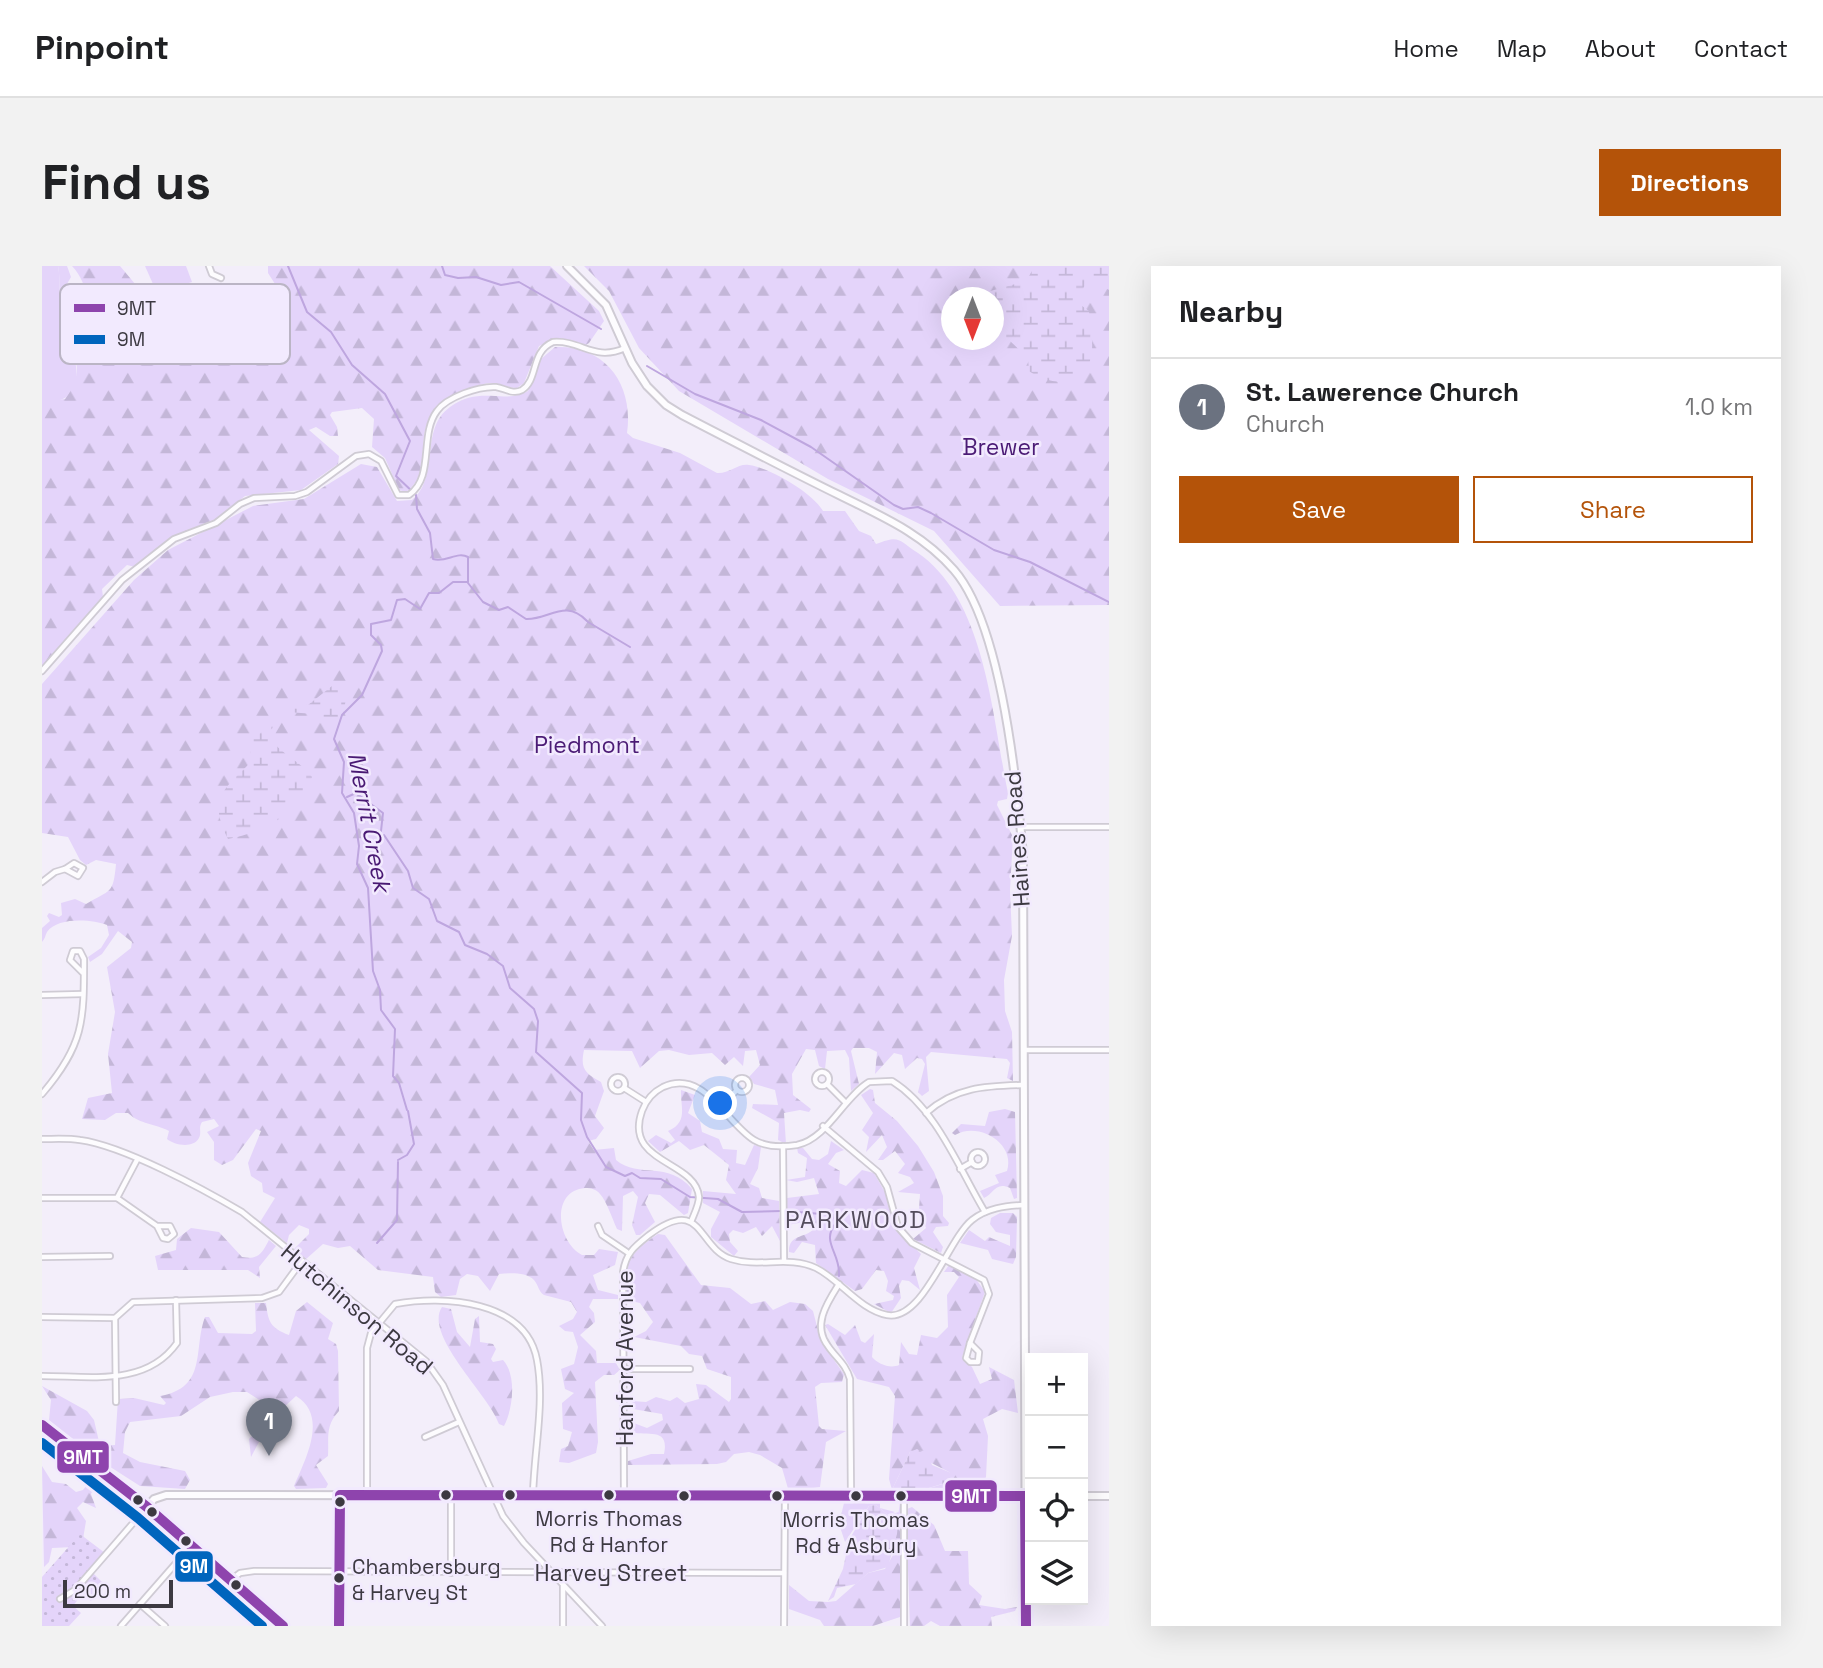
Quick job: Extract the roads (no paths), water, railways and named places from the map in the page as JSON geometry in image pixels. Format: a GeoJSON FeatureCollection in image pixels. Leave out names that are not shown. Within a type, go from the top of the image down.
{"type":"FeatureCollection","features":[{"type":"Feature","properties":{"kind":"main road","name":"Haines Road"},"geometry":{"type":"LineString","coordinates":[[567,266],[606,304],[625,348],[647,386],[666,405],[784,468],[878,512],[927,544],[956,572],[975,602],[988,632],[1021,827],[1028,1479]]}},
{"type":"Feature","properties":{"kind":"main road"},"geometry":{"type":"LineString","coordinates":[[42,1426],[147,1507],[283,1626]]}},
{"type":"Feature","properties":{"kind":"main road"},"geometry":{"type":"LineString","coordinates":[[147,1507],[163,1495],[1025,1496]]}},
{"type":"Feature","properties":{"kind":"main road"},"geometry":{"type":"LineString","coordinates":[[1088,1496],[1109,1496]]}},
{"type":"Feature","properties":{"kind":"main road","name":"Haines Road"},"geometry":{"type":"LineString","coordinates":[[1026,1626],[1027,1542]]}},
{"type":"Feature","properties":{"kind":"street"},"geometry":{"type":"LineString","coordinates":[[209,266],[212,274],[221,278]]}},
{"type":"Feature","properties":{"kind":"street"},"geometry":{"type":"LineString","coordinates":[[42,671],[122,580],[174,539],[216,523],[240,504],[254,498],[300,495],[364,454],[381,461],[398,495],[411,494],[422,478],[429,429],[435,412],[443,404],[485,388],[513,392],[523,389],[528,383],[537,355],[553,342],[568,343],[604,355],[625,348]]}},
{"type":"Feature","properties":{"kind":"street"},"geometry":{"type":"LineString","coordinates":[[1021,827],[1109,827]]}},
{"type":"Feature","properties":{"kind":"street"},"geometry":{"type":"LineString","coordinates":[[42,882],[55,872],[65,869]]}},
{"type":"Feature","properties":{"kind":"street"},"geometry":{"type":"LineString","coordinates":[[42,1094],[73,1051],[82,1025],[84,955],[75,950],[70,960],[83,973]]}},
{"type":"Feature","properties":{"kind":"street"},"geometry":{"type":"LineString","coordinates":[[42,995],[83,993]]}},
{"type":"Feature","properties":{"kind":"street"},"geometry":{"type":"LineString","coordinates":[[1023,1050],[1109,1050]]}},
{"type":"Feature","properties":{"kind":"street"},"geometry":{"type":"LineString","coordinates":[[985,1212],[926,1113],[904,1089],[885,1080],[863,1086],[806,1142],[783,1146],[754,1140],[699,1088],[684,1084],[664,1087],[646,1102],[640,1125],[646,1146],[657,1158],[689,1177],[697,1189],[699,1201],[691,1222],[702,1230],[719,1252],[730,1259],[802,1262],[819,1269],[878,1313],[890,1316],[901,1314],[910,1308],[946,1260],[960,1232],[985,1212],[1023,1206]]}},
{"type":"Feature","properties":{"kind":"street"},"geometry":{"type":"LineString","coordinates":[[827,1084],[846,1103]]}},
{"type":"Feature","properties":{"kind":"street"},"geometry":{"type":"LineString","coordinates":[[926,1113],[961,1091],[986,1086],[1023,1085]]}},
{"type":"Feature","properties":{"kind":"street"},"geometry":{"type":"LineString","coordinates":[[624,1088],[646,1102]]}},
{"type":"Feature","properties":{"kind":"street"},"geometry":{"type":"LineString","coordinates":[[720,1107],[737,1090]]}},
{"type":"Feature","properties":{"kind":"street"},"geometry":{"type":"LineString","coordinates":[[823,1126],[878,1172],[887,1187],[894,1218],[912,1243],[979,1276],[987,1286],[987,1303],[970,1343]]}},
{"type":"Feature","properties":{"kind":"street","name":"Hutchinson Road"},"geometry":{"type":"LineString","coordinates":[[42,1139],[78,1140],[107,1146],[213,1195],[242,1212],[426,1361],[443,1385],[503,1516],[602,1626]]}},
{"type":"Feature","properties":{"kind":"street"},"geometry":{"type":"LineString","coordinates":[[783,1146],[784,1261]]}},
{"type":"Feature","properties":{"kind":"street"},"geometry":{"type":"LineString","coordinates":[[117,1198],[137,1160]]}},
{"type":"Feature","properties":{"kind":"street"},"geometry":{"type":"LineString","coordinates":[[960,1169],[972,1163]]}},
{"type":"Feature","properties":{"kind":"street"},"geometry":{"type":"LineString","coordinates":[[42,1198],[117,1198],[158,1226]]}},
{"type":"Feature","properties":{"kind":"street","name":"Hanford Avenue"},"geometry":{"type":"LineString","coordinates":[[624,1495],[623,1272],[627,1252],[662,1225],[675,1221],[691,1222]]}},
{"type":"Feature","properties":{"kind":"street"},"geometry":{"type":"LineString","coordinates":[[598,1226],[602,1235],[627,1252]]}},
{"type":"Feature","properties":{"kind":"street"},"geometry":{"type":"LineString","coordinates":[[42,1257],[110,1256]]}},
{"type":"Feature","properties":{"kind":"street"},"geometry":{"type":"LineString","coordinates":[[42,1317],[115,1318],[133,1301],[271,1296],[279,1292],[301,1262]]}},
{"type":"Feature","properties":{"kind":"street"},"geometry":{"type":"LineString","coordinates":[[839,1284],[827,1304],[820,1327],[828,1347],[847,1368],[850,1378],[851,1495]]}},
{"type":"Feature","properties":{"kind":"street"},"geometry":{"type":"LineString","coordinates":[[42,1377],[117,1376],[142,1371],[168,1355],[177,1343],[176,1300]]}},
{"type":"Feature","properties":{"kind":"street"},"geometry":{"type":"LineString","coordinates":[[367,1495],[367,1348],[379,1323],[395,1304],[468,1303],[499,1311],[516,1324],[537,1357],[539,1379],[533,1495]]}},
{"type":"Feature","properties":{"kind":"street"},"geometry":{"type":"LineString","coordinates":[[115,1318],[116,1402]]}},
{"type":"Feature","properties":{"kind":"street"},"geometry":{"type":"LineString","coordinates":[[624,1369],[690,1369]]}},
{"type":"Feature","properties":{"kind":"street"},"geometry":{"type":"LineString","coordinates":[[425,1437],[459,1422]]}},
{"type":"Feature","properties":{"kind":"street"},"geometry":{"type":"LineString","coordinates":[[339,1626],[340,1495]]}},
{"type":"Feature","properties":{"kind":"street"},"geometry":{"type":"LineString","coordinates":[[451,1495],[451,1573]]}},
{"type":"Feature","properties":{"kind":"street"},"geometry":{"type":"LineString","coordinates":[[784,1626],[785,1496]]}},
{"type":"Feature","properties":{"kind":"street"},"geometry":{"type":"LineString","coordinates":[[904,1496],[904,1626]]}},
{"type":"Feature","properties":{"kind":"street"},"geometry":{"type":"LineString","coordinates":[[60,1598],[75,1590],[147,1507]]}},
{"type":"Feature","properties":{"kind":"street"},"geometry":{"type":"LineString","coordinates":[[121,1626],[191,1546]]}},
{"type":"Feature","properties":{"kind":"street","name":"Harvey Street"},"geometry":{"type":"LineString","coordinates":[[230,1580],[240,1573],[254,1571],[784,1573]]}},
{"type":"Feature","properties":{"kind":"street"},"geometry":{"type":"LineString","coordinates":[[563,1585],[564,1626]]}},
{"type":"Feature","properties":{"kind":"street"},"geometry":{"type":"LineString","coordinates":[[140,1604],[165,1626]]}},
{"type":"Feature","properties":{"kind":"waterway","name":"Merrit Creek"},"geometry":{"type":"LineString","coordinates":[[288,266],[307,312],[331,332],[352,365],[385,394],[410,441],[396,476],[416,495],[417,509],[430,533],[433,559],[442,560],[460,555],[468,557],[468,582],[453,582],[439,593],[429,593],[420,609],[405,599],[397,600],[391,620],[371,624],[371,635],[381,645],[382,651],[362,695],[342,715],[334,739],[344,762],[342,793],[354,813],[359,846],[357,864],[368,888],[373,971],[380,990],[381,1010],[395,1029],[393,1076],[399,1083],[407,1110]]}},
{"type":"Feature","properties":{"kind":"waterway"},"geometry":{"type":"LineString","coordinates":[[442,266],[445,275],[458,278],[476,277],[501,285],[519,282],[601,329]]}},
{"type":"Feature","properties":{"kind":"waterway"},"geometry":{"type":"LineString","coordinates":[[647,366],[695,394],[761,420],[811,447],[894,505],[903,509],[918,507],[994,550],[1030,562],[1109,602]]}},
{"type":"Feature","properties":{"kind":"waterway"},"geometry":{"type":"LineString","coordinates":[[468,583],[483,602],[499,610],[508,607],[526,619],[571,611],[587,621]]}},
{"type":"Feature","properties":{"kind":"waterway"},"geometry":{"type":"LineString","coordinates":[[588,622],[630,647]]}},
{"type":"Feature","properties":{"kind":"waterway"},"geometry":{"type":"LineString","coordinates":[[347,797],[356,793],[383,813],[381,831]]}},
{"type":"Feature","properties":{"kind":"waterway"},"geometry":{"type":"LineString","coordinates":[[384,835],[408,871],[413,888],[429,899],[437,921],[459,932],[465,945],[487,954],[503,966],[510,988],[534,1009],[538,1021],[536,1052],[582,1093],[581,1120],[587,1137],[606,1167],[625,1176],[632,1173],[640,1178],[661,1179],[690,1197],[718,1199],[742,1212],[781,1211]]}},
{"type":"Feature","properties":{"kind":"waterway","name":"Merrit Creek"},"geometry":{"type":"LineString","coordinates":[[398,1160],[407,1155],[414,1144],[408,1111]]}},
{"type":"Feature","properties":{"kind":"waterway","name":"Merrit Creek"},"geometry":{"type":"LineString","coordinates":[[377,1243],[397,1220],[398,1162]]}},
{"type":"Feature","properties":{"kind":"waterway"},"geometry":{"type":"LineString","coordinates":[[786,1211],[833,1215],[836,1223],[830,1242],[839,1276]]}},
{"type":"Feature","properties":{"kind":"place","name":"St. Lawerence Church"},"geometry":{"type":"Point","coordinates":[269,1456]}},
{"type":"Feature","properties":{"kind":"place","name":"Morris Thomas Rd & Hanfor"},"geometry":{"type":"Point","coordinates":[609,1495]}},
{"type":"Feature","properties":{"kind":"place","name":"Morris Thomas Rd & Asbury"},"geometry":{"type":"Point","coordinates":[856,1496]}},
{"type":"Feature","properties":{"kind":"place","name":"Chambersburg & Harvey St"},"geometry":{"type":"Point","coordinates":[339,1578]}},
{"type":"Feature","properties":{"kind":"district","name":"PARKWOOD"},"geometry":{"type":"Point","coordinates":[856,1220]}},
{"type":"Feature","properties":{"kind":"park label","name":"Brewer"},"geometry":{"type":"Point","coordinates":[1001,447]}},
{"type":"Feature","properties":{"kind":"park label","name":"Piedmont"},"geometry":{"type":"Point","coordinates":[587,745]}}]}
